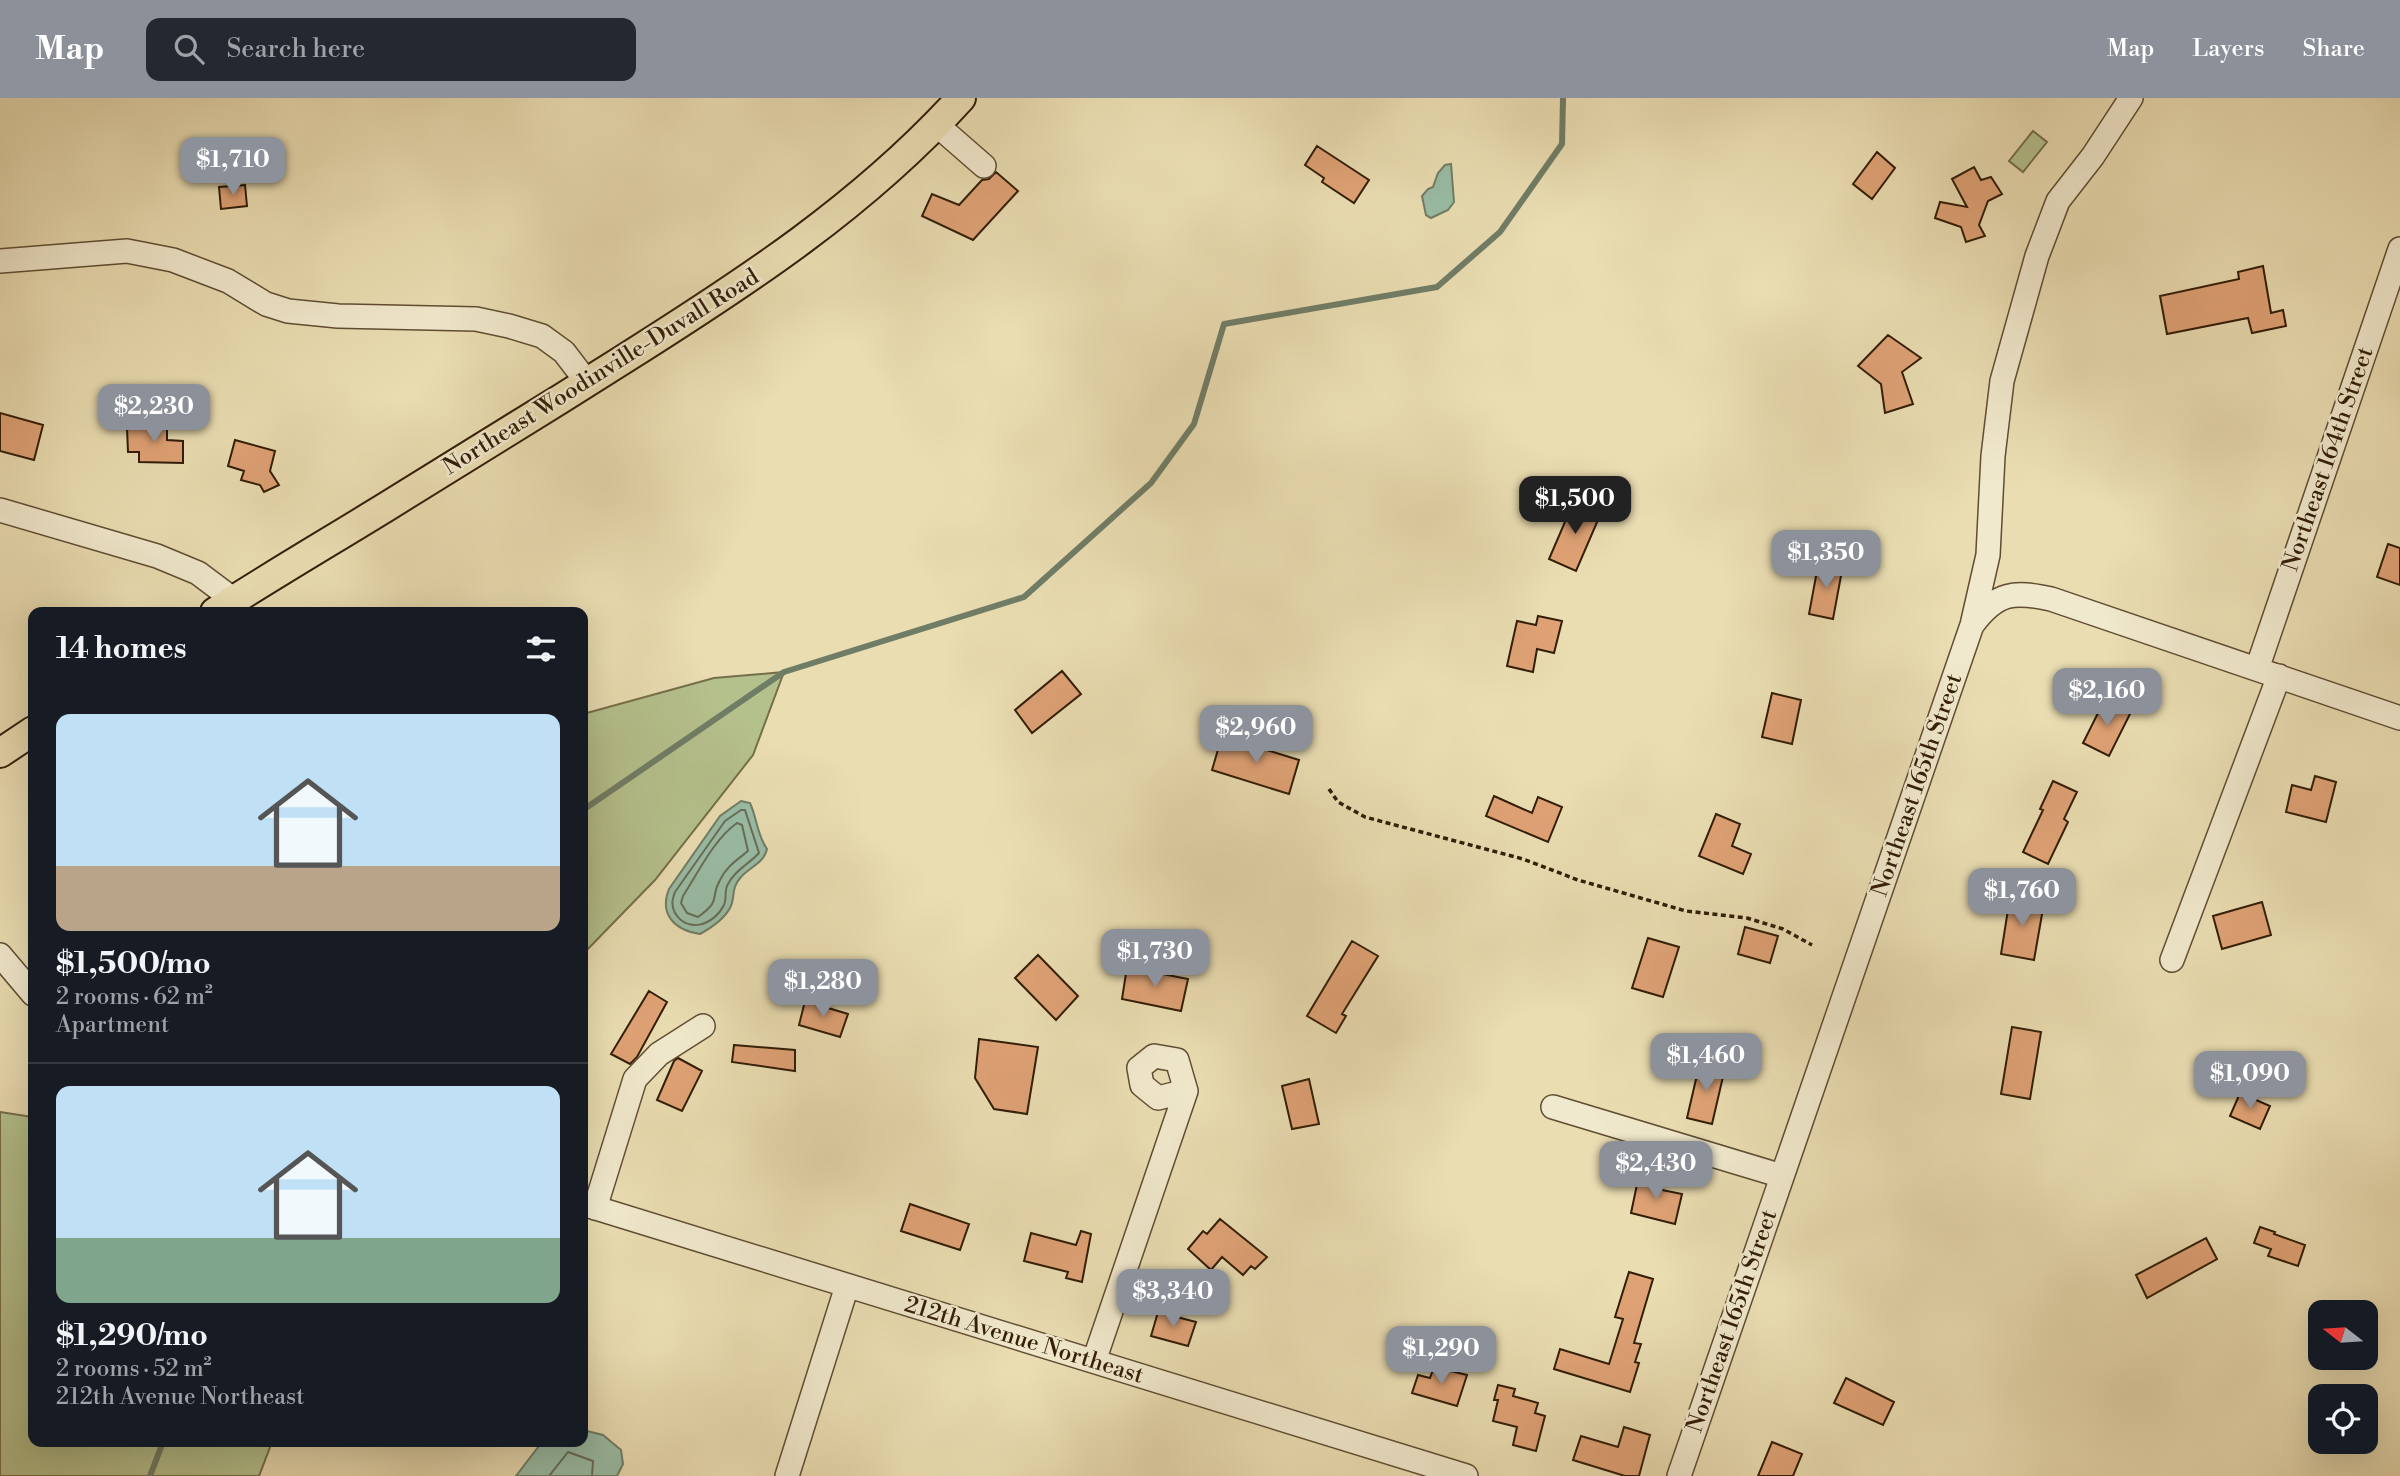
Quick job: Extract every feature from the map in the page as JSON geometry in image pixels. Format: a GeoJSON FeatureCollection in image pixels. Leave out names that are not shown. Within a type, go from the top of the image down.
{"type":"FeatureCollection","features":[{"type":"Feature","properties":{"kind":"main road","name":"Northeast Woodinville-Duvall Road"},"geometry":{"type":"LineString","coordinates":[[225,606],[670,331],[799,244],[878,180],[937,125],[961,98]]}},
{"type":"Feature","properties":{"kind":"main road"},"geometry":{"type":"LineString","coordinates":[[0,753],[28,735]]}},
{"type":"Feature","properties":{"kind":"street","name":"Northeast 165th Street"},"geometry":{"type":"LineString","coordinates":[[1679,1476],[1972,625],[1988,555],[1993,456],[2002,381],[2037,256],[2058,201],[2093,156],[2131,98]]}},
{"type":"Feature","properties":{"kind":"street"},"geometry":{"type":"LineString","coordinates":[[937,125],[984,166]]}},
{"type":"Feature","properties":{"kind":"street","name":"Northeast 164th Street"},"geometry":{"type":"LineString","coordinates":[[2256,669],[2400,249]]}},
{"type":"Feature","properties":{"kind":"street"},"geometry":{"type":"LineString","coordinates":[[0,261],[127,251],[173,260],[228,281],[267,304],[288,311],[338,316],[476,319],[542,336],[564,352],[587,382]]}},
{"type":"Feature","properties":{"kind":"street"},"geometry":{"type":"LineString","coordinates":[[0,510],[157,556],[198,573],[225,606]]}},
{"type":"Feature","properties":{"kind":"street"},"geometry":{"type":"LineString","coordinates":[[1972,625],[1993,601],[2009,595],[2026,594],[2051,599],[2400,718]]}},
{"type":"Feature","properties":{"kind":"street"},"geometry":{"type":"LineString","coordinates":[[2172,960],[2279,676]]}},
{"type":"Feature","properties":{"kind":"street"},"geometry":{"type":"LineString","coordinates":[[0,955],[28,988]]}},
{"type":"Feature","properties":{"kind":"street"},"geometry":{"type":"LineString","coordinates":[[589,1206],[635,1079],[659,1054],[703,1026]]}},
{"type":"Feature","properties":{"kind":"street"},"geometry":{"type":"LineString","coordinates":[[1094,1361],[1186,1091]]}},
{"type":"Feature","properties":{"kind":"street"},"geometry":{"type":"LineString","coordinates":[[1553,1107],[1782,1176]]}},
{"type":"Feature","properties":{"kind":"street","name":"212th Avenue Northeast"},"geometry":{"type":"LineString","coordinates":[[589,1206],[1465,1476]]}},
{"type":"Feature","properties":{"kind":"street"},"geometry":{"type":"LineString","coordinates":[[787,1476],[847,1286]]}},
{"type":"Feature","properties":{"kind":"path"},"geometry":{"type":"LineString","coordinates":[[1329,789],[1338,802],[1364,817],[1523,859],[1578,880],[1686,911],[1747,918],[1783,929],[1812,945]]}},
{"type":"Feature","properties":{"kind":"shaded area"},"geometry":{"type":"Polygon","coordinates":[[[2033,131],[2047,142],[2023,172],[2009,161],[2033,131]]]}},
{"type":"Feature","properties":{"kind":"shaded area"},"geometry":{"type":"Polygon","coordinates":[[[784,672],[753,755],[655,880],[588,949],[588,713],[714,678],[784,672]]]}},
{"type":"Feature","properties":{"kind":"shaded area"},"geometry":{"type":"Polygon","coordinates":[[[0,1112],[28,1116],[28,1447],[270,1447],[259,1476],[0,1476],[0,1112]]]}},
{"type":"Feature","properties":{"kind":"water"},"geometry":{"type":"Polygon","coordinates":[[[1451,164],[1454,202],[1448,210],[1431,218],[1426,215],[1422,196],[1433,187],[1438,173],[1445,165],[1451,164]]]}},
{"type":"Feature","properties":{"kind":"water"},"geometry":{"type":"Polygon","coordinates":[[[741,801],[750,803],[767,849],[765,854],[738,881],[730,908],[721,919],[700,934],[683,929],[676,925],[668,913],[666,898],[669,889],[720,816],[741,801]]]}},
{"type":"Feature","properties":{"kind":"water"},"geometry":{"type":"Polygon","coordinates":[[[588,1431],[603,1435],[621,1450],[623,1464],[617,1476],[516,1476],[538,1447],[588,1447],[588,1431]]]}},
{"type":"Feature","properties":{"kind":"building"},"geometry":{"type":"Polygon","coordinates":[[[1317,146],[1369,180],[1354,203],[1322,182],[1324,178],[1305,165],[1317,146]]]}},
{"type":"Feature","properties":{"kind":"building"},"geometry":{"type":"Polygon","coordinates":[[[1877,152],[1895,168],[1872,199],[1853,184],[1877,152]]]}},
{"type":"Feature","properties":{"kind":"building"},"geometry":{"type":"Polygon","coordinates":[[[1974,167],[1981,180],[1991,177],[2002,194],[1988,201],[1979,225],[1985,236],[1966,242],[1961,227],[1935,218],[1940,202],[1967,207],[1952,179],[1974,167]]]}},
{"type":"Feature","properties":{"kind":"building"},"geometry":{"type":"Polygon","coordinates":[[[996,172],[1018,191],[973,240],[922,216],[932,194],[959,205],[982,180],[989,179],[996,172]]]}},
{"type":"Feature","properties":{"kind":"building"},"geometry":{"type":"Polygon","coordinates":[[[245,185],[247,206],[221,209],[219,187],[245,185]]]}},
{"type":"Feature","properties":{"kind":"building"},"geometry":{"type":"Polygon","coordinates":[[[2263,266],[2271,313],[2283,310],[2286,326],[2252,333],[2248,318],[2167,334],[2160,296],[2239,279],[2238,272],[2263,266]]]}},
{"type":"Feature","properties":{"kind":"building"},"geometry":{"type":"Polygon","coordinates":[[[1888,335],[1921,358],[1902,372],[1913,404],[1885,413],[1881,384],[1858,366],[1888,335]]]}},
{"type":"Feature","properties":{"kind":"building"},"geometry":{"type":"Polygon","coordinates":[[[0,413],[43,425],[34,460],[0,451],[0,413]]]}},
{"type":"Feature","properties":{"kind":"building"},"geometry":{"type":"Polygon","coordinates":[[[139,424],[167,424],[167,440],[183,441],[183,463],[139,462],[139,452],[128,452],[127,428],[140,428],[139,424]]]}},
{"type":"Feature","properties":{"kind":"building"},"geometry":{"type":"Polygon","coordinates":[[[235,440],[275,451],[270,471],[279,485],[264,492],[260,485],[241,480],[244,471],[228,466],[235,440]]]}},
{"type":"Feature","properties":{"kind":"building"},"geometry":{"type":"Polygon","coordinates":[[[1574,501],[1601,513],[1576,571],[1549,559],[1574,501]]]}},
{"type":"Feature","properties":{"kind":"building"},"geometry":{"type":"Polygon","coordinates":[[[2388,544],[2400,548],[2400,585],[2377,577],[2388,544]]]}},
{"type":"Feature","properties":{"kind":"building"},"geometry":{"type":"Polygon","coordinates":[[[1819,560],[1843,565],[1833,619],[1809,614],[1819,560]]]}},
{"type":"Feature","properties":{"kind":"building"},"geometry":{"type":"Polygon","coordinates":[[[1538,616],[1562,621],[1554,653],[1537,649],[1533,672],[1507,666],[1517,621],[1536,625],[1538,616]]]}},
{"type":"Feature","properties":{"kind":"building"},"geometry":{"type":"Polygon","coordinates":[[[1062,671],[1081,694],[1032,733],[1015,710],[1062,671]]]}},
{"type":"Feature","properties":{"kind":"building"},"geometry":{"type":"Polygon","coordinates":[[[1772,693],[1801,700],[1792,744],[1762,737],[1772,693]]]}},
{"type":"Feature","properties":{"kind":"building"},"geometry":{"type":"Polygon","coordinates":[[[2105,699],[2131,712],[2109,756],[2083,743],[2105,699]]]}},
{"type":"Feature","properties":{"kind":"building"},"geometry":{"type":"Polygon","coordinates":[[[1222,736],[1299,760],[1289,794],[1212,770],[1222,736]]]}},
{"type":"Feature","properties":{"kind":"building"},"geometry":{"type":"Polygon","coordinates":[[[2315,776],[2336,782],[2326,822],[2286,812],[2292,785],[2311,790],[2315,776]]]}},
{"type":"Feature","properties":{"kind":"building"},"geometry":{"type":"Polygon","coordinates":[[[2053,781],[2077,792],[2064,819],[2068,822],[2048,864],[2023,852],[2053,781]]]}},
{"type":"Feature","properties":{"kind":"building"},"geometry":{"type":"Polygon","coordinates":[[[1494,796],[1532,813],[1538,797],[1562,807],[1548,842],[1486,816],[1494,796]]]}},
{"type":"Feature","properties":{"kind":"building"},"geometry":{"type":"Polygon","coordinates":[[[1716,814],[1740,824],[1732,846],[1751,854],[1743,874],[1699,856],[1716,814]]]}},
{"type":"Feature","properties":{"kind":"building"},"geometry":{"type":"Polygon","coordinates":[[[2010,897],[2044,903],[2034,960],[2001,954],[2010,897]]]}},
{"type":"Feature","properties":{"kind":"building"},"geometry":{"type":"Polygon","coordinates":[[[2262,902],[2271,935],[2222,949],[2213,916],[2262,902]]]}},
{"type":"Feature","properties":{"kind":"building"},"geometry":{"type":"Polygon","coordinates":[[[1745,927],[1778,936],[1770,963],[1738,954],[1745,927]]]}},
{"type":"Feature","properties":{"kind":"building"},"geometry":{"type":"Polygon","coordinates":[[[1648,938],[1679,947],[1663,997],[1632,988],[1648,938]]]}},
{"type":"Feature","properties":{"kind":"building"},"geometry":{"type":"Polygon","coordinates":[[[1352,941],[1378,956],[1342,1014],[1346,1016],[1336,1033],[1307,1016],[1352,941]]]}},
{"type":"Feature","properties":{"kind":"building"},"geometry":{"type":"Polygon","coordinates":[[[1038,955],[1078,996],[1056,1020],[1015,978],[1038,955]]]}},
{"type":"Feature","properties":{"kind":"building"},"geometry":{"type":"Polygon","coordinates":[[[1127,967],[1188,979],[1181,1011],[1122,999],[1127,967]]]}},
{"type":"Feature","properties":{"kind":"building"},"geometry":{"type":"Polygon","coordinates":[[[649,991],[667,1002],[637,1057],[630,1064],[611,1054],[649,991]]]}},
{"type":"Feature","properties":{"kind":"building"},"geometry":{"type":"Polygon","coordinates":[[[805,1001],[848,1014],[840,1037],[799,1025],[805,1001]]]}},
{"type":"Feature","properties":{"kind":"building"},"geometry":{"type":"Polygon","coordinates":[[[2012,1027],[2041,1032],[2030,1099],[2001,1094],[2012,1027]]]}},
{"type":"Feature","properties":{"kind":"building"},"geometry":{"type":"Polygon","coordinates":[[[979,1039],[1038,1047],[1027,1114],[994,1109],[975,1078],[979,1039]]]}},
{"type":"Feature","properties":{"kind":"building"},"geometry":{"type":"Polygon","coordinates":[[[734,1045],[795,1050],[795,1071],[732,1062],[734,1045]]]}},
{"type":"Feature","properties":{"kind":"building"},"geometry":{"type":"Polygon","coordinates":[[[678,1058],[702,1071],[682,1111],[657,1100],[674,1061],[678,1058]]]}},
{"type":"Feature","properties":{"kind":"building"},"geometry":{"type":"Polygon","coordinates":[[[1700,1062],[1725,1068],[1712,1124],[1687,1118],[1700,1062]]]}},
{"type":"Feature","properties":{"kind":"building"},"geometry":{"type":"Polygon","coordinates":[[[1309,1079],[1319,1124],[1292,1129],[1282,1086],[1309,1079]]]}},
{"type":"Feature","properties":{"kind":"building"},"geometry":{"type":"Polygon","coordinates":[[[2240,1093],[2270,1106],[2260,1129],[2230,1116],[2240,1093]]]}},
{"type":"Feature","properties":{"kind":"building"},"geometry":{"type":"Polygon","coordinates":[[[1639,1175],[1664,1181],[1662,1190],[1682,1194],[1675,1224],[1631,1213],[1639,1175]]]}},
{"type":"Feature","properties":{"kind":"building"},"geometry":{"type":"Polygon","coordinates":[[[910,1204],[969,1224],[960,1250],[901,1231],[910,1204]]]}},
{"type":"Feature","properties":{"kind":"building"},"geometry":{"type":"Polygon","coordinates":[[[1220,1219],[1267,1257],[1255,1269],[1251,1266],[1243,1275],[1222,1257],[1211,1270],[1188,1249],[1203,1231],[1207,1234],[1220,1219]]]}},
{"type":"Feature","properties":{"kind":"building"},"geometry":{"type":"Polygon","coordinates":[[[2260,1227],[2305,1245],[2298,1266],[2268,1256],[2271,1249],[2254,1243],[2260,1227]]]}},
{"type":"Feature","properties":{"kind":"building"},"geometry":{"type":"Polygon","coordinates":[[[1081,1231],[1091,1234],[1082,1282],[1066,1278],[1068,1272],[1024,1261],[1031,1233],[1076,1245],[1081,1231]]]}},
{"type":"Feature","properties":{"kind":"building"},"geometry":{"type":"Polygon","coordinates":[[[2206,1238],[2217,1259],[2147,1298],[2136,1275],[2206,1238]]]}},
{"type":"Feature","properties":{"kind":"building"},"geometry":{"type":"Polygon","coordinates":[[[1629,1272],[1653,1279],[1634,1343],[1641,1344],[1635,1362],[1639,1363],[1630,1392],[1554,1369],[1560,1349],[1609,1364],[1623,1319],[1615,1317],[1629,1272]]]}},
{"type":"Feature","properties":{"kind":"building"},"geometry":{"type":"Polygon","coordinates":[[[1158,1312],[1196,1322],[1188,1346],[1151,1336],[1158,1312]]]}},
{"type":"Feature","properties":{"kind":"building"},"geometry":{"type":"Polygon","coordinates":[[[1434,1367],[1467,1375],[1457,1406],[1412,1393],[1418,1375],[1430,1378],[1434,1367]]]}},
{"type":"Feature","properties":{"kind":"building"},"geometry":{"type":"Polygon","coordinates":[[[1846,1378],[1894,1402],[1883,1425],[1834,1403],[1846,1378]]]}},
{"type":"Feature","properties":{"kind":"building"},"geometry":{"type":"Polygon","coordinates":[[[1498,1385],[1515,1389],[1513,1396],[1538,1403],[1535,1413],[1545,1416],[1536,1451],[1513,1445],[1517,1427],[1493,1421],[1498,1385]]]}},
{"type":"Feature","properties":{"kind":"building"},"geometry":{"type":"Polygon","coordinates":[[[1624,1427],[1650,1435],[1639,1476],[1625,1476],[1573,1460],[1581,1436],[1618,1447],[1624,1427]]]}},
{"type":"Feature","properties":{"kind":"building"},"geometry":{"type":"Polygon","coordinates":[[[1772,1442],[1802,1454],[1793,1476],[1758,1476],[1772,1442]]]}},
{"type":"Feature","properties":{"kind":"waterway"},"geometry":{"type":"LineString","coordinates":[[588,807],[784,672],[1024,597],[1151,483],[1194,424],[1224,324],[1437,287],[1500,232],[1562,144],[1563,98]]}},
{"type":"Feature","properties":{"kind":"waterway"},"geometry":{"type":"LineString","coordinates":[[150,1476],[161,1447]]}}]}
